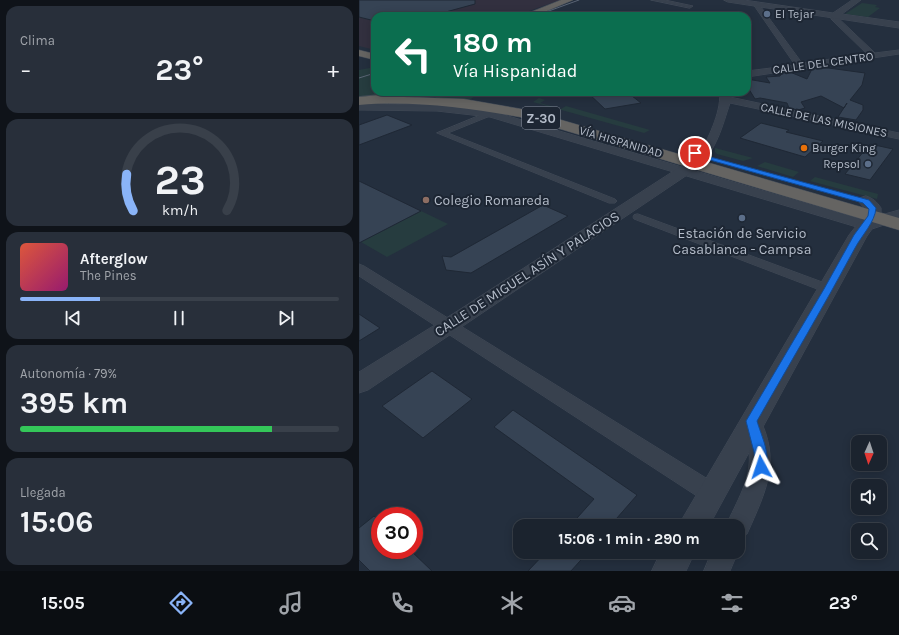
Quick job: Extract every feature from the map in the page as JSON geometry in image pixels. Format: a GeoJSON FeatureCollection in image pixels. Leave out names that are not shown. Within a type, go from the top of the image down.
{"type":"FeatureCollection","features":[{"type":"Feature","properties":{"kind":"highway"},"geometry":{"type":"LineString","coordinates":[[537,12],[569,0]]}},
{"type":"Feature","properties":{"kind":"highway"},"geometry":{"type":"LineString","coordinates":[[553,12],[579,2]]}},
{"type":"Feature","properties":{"kind":"highway"},"geometry":{"type":"LineString","coordinates":[[359,53],[371,56]]}},
{"type":"Feature","properties":{"kind":"highway"},"geometry":{"type":"LineString","coordinates":[[360,105],[400,96]]}},
{"type":"Feature","properties":{"kind":"highway","name":"VÍA HISPANIDAD"},"geometry":{"type":"LineString","coordinates":[[496,96],[693,164]]}},
{"type":"Feature","properties":{"kind":"highway","name":"VÍA HISPANIDAD"},"geometry":{"type":"LineString","coordinates":[[383,100],[443,101],[504,108],[693,164],[884,216]]}},
{"type":"Feature","properties":{"kind":"street"},"geometry":{"type":"LineString","coordinates":[[654,0],[690,5]]}},
{"type":"Feature","properties":{"kind":"street"},"geometry":{"type":"LineString","coordinates":[[728,0],[899,25]]}},
{"type":"Feature","properties":{"kind":"street"},"geometry":{"type":"LineString","coordinates":[[834,16],[857,0]]}},
{"type":"Feature","properties":{"kind":"street"},"geometry":{"type":"LineString","coordinates":[[755,4],[800,66]]}},
{"type":"Feature","properties":{"kind":"street"},"geometry":{"type":"LineString","coordinates":[[834,16],[833,18],[873,56]]}},
{"type":"Feature","properties":{"kind":"street","name":"CALLE DEL CENTRO"},"geometry":{"type":"LineString","coordinates":[[751,73],[899,52]]}},
{"type":"Feature","properties":{"kind":"street"},"geometry":{"type":"LineString","coordinates":[[693,164],[711,145],[725,96]]}},
{"type":"Feature","properties":{"kind":"street","name":"CALLE DE LAS MISIONES"},"geometry":{"type":"LineString","coordinates":[[729,96],[899,136]]}},
{"type":"Feature","properties":{"kind":"street","name":"VÍA HISPANIDAD"},"geometry":{"type":"LineString","coordinates":[[360,105],[437,108],[491,114],[693,164]]}},
{"type":"Feature","properties":{"kind":"street"},"geometry":{"type":"LineString","coordinates":[[491,114],[441,133],[612,201]]}},
{"type":"Feature","properties":{"kind":"street","name":"CALLE DE MIGUEL ASÍN Y PALACIOS"},"geometry":{"type":"LineString","coordinates":[[359,384],[448,327],[693,164]]}},
{"type":"Feature","properties":{"kind":"street"},"geometry":{"type":"LineString","coordinates":[[697,519],[751,421],[829,289],[884,216]]}},
{"type":"Feature","properties":{"kind":"street"},"geometry":{"type":"LineString","coordinates":[[638,217],[829,289]]}},
{"type":"Feature","properties":{"kind":"street"},"geometry":{"type":"LineString","coordinates":[[359,269],[711,493]]}},
{"type":"Feature","properties":{"kind":"street"},"geometry":{"type":"LineString","coordinates":[[741,519],[757,483],[761,467],[760,452],[751,421]]}},
{"type":"Feature","properties":{"kind":"street"},"geometry":{"type":"LineString","coordinates":[[668,571],[675,559]]}},
{"type":"Feature","properties":{"kind":"shaded area"},"geometry":{"type":"Polygon","coordinates":[[[359,0],[560,0],[526,12],[371,12],[371,49],[359,46],[359,0]]]}},
{"type":"Feature","properties":{"kind":"green space"},"geometry":{"type":"Polygon","coordinates":[[[862,3],[877,5],[875,7],[880,8],[868,17],[845,14],[862,3]]]}},
{"type":"Feature","properties":{"kind":"green space"},"geometry":{"type":"Polygon","coordinates":[[[371,68],[371,96],[388,96],[359,98],[359,70],[371,68]]]}},
{"type":"Feature","properties":{"kind":"green space"},"geometry":{"type":"Polygon","coordinates":[[[438,96],[475,96],[469,100],[435,98],[438,96]]]}},
{"type":"Feature","properties":{"kind":"green space"},"geometry":{"type":"Polygon","coordinates":[[[539,98],[545,100],[540,103],[561,109],[566,106],[650,130],[644,133],[533,102],[539,98]]]}},
{"type":"Feature","properties":{"kind":"green space"},"geometry":{"type":"Polygon","coordinates":[[[715,148],[753,158],[743,161],[717,154],[715,152],[715,148]]]}},
{"type":"Feature","properties":{"kind":"green space"},"geometry":{"type":"Polygon","coordinates":[[[765,162],[799,172],[793,177],[757,166],[765,162]]]}},
{"type":"Feature","properties":{"kind":"green space"},"geometry":{"type":"Polygon","coordinates":[[[815,177],[878,194],[877,199],[810,181],[815,177]]]}},
{"type":"Feature","properties":{"kind":"green space"},"geometry":{"type":"Polygon","coordinates":[[[421,211],[448,224],[387,257],[361,242],[421,211]]]}},
{"type":"Feature","properties":{"kind":"building"},"geometry":{"type":"Polygon","coordinates":[[[359,0],[475,0],[475,4],[446,12],[371,12],[371,20],[359,17],[359,0]]]}},
{"type":"Feature","properties":{"kind":"building"},"geometry":{"type":"Polygon","coordinates":[[[821,67],[865,73],[862,85],[850,100],[863,105],[863,110],[856,120],[838,117],[844,108],[821,96],[801,102],[805,108],[798,110],[789,108],[787,103],[760,98],[755,99],[751,92],[751,80],[770,83],[766,77],[780,76],[782,73],[790,72],[807,79],[812,69],[821,67]]]}},
{"type":"Feature","properties":{"kind":"building"},"geometry":{"type":"Polygon","coordinates":[[[591,96],[632,96],[641,103],[605,109],[591,96]]]}},
{"type":"Feature","properties":{"kind":"building"},"geometry":{"type":"Polygon","coordinates":[[[387,115],[412,125],[359,145],[359,125],[387,115]]]}},
{"type":"Feature","properties":{"kind":"building"},"geometry":{"type":"Polygon","coordinates":[[[761,123],[789,130],[786,132],[823,141],[805,157],[740,138],[761,123]]]}},
{"type":"Feature","properties":{"kind":"building"},"geometry":{"type":"Polygon","coordinates":[[[870,144],[893,149],[870,180],[845,174],[870,144]]]}},
{"type":"Feature","properties":{"kind":"building"},"geometry":{"type":"Polygon","coordinates":[[[359,181],[421,211],[359,243],[359,181]]]}},
{"type":"Feature","properties":{"kind":"building"},"geometry":{"type":"Polygon","coordinates":[[[543,205],[568,216],[471,273],[446,270],[442,256],[451,257],[543,205]]]}},
{"type":"Feature","properties":{"kind":"building"},"geometry":{"type":"Polygon","coordinates":[[[359,314],[380,328],[359,341],[359,314]]]}},
{"type":"Feature","properties":{"kind":"building"},"geometry":{"type":"Polygon","coordinates":[[[432,371],[472,399],[423,438],[382,406],[432,371]]]}},
{"type":"Feature","properties":{"kind":"building"},"geometry":{"type":"Polygon","coordinates":[[[513,410],[637,495],[616,519],[576,519],[594,499],[494,427],[513,410]]]}},
{"type":"Feature","properties":{"kind":"building"},"geometry":{"type":"Polygon","coordinates":[[[371,518],[371,559],[419,559],[432,571],[370,571],[359,560],[359,528],[371,518]]]}},
{"type":"Feature","properties":{"kind":"building"},"geometry":{"type":"Polygon","coordinates":[[[539,559],[582,559],[571,571],[528,571],[539,559]]]}},
{"type":"Feature","properties":{"kind":"tram line"},"geometry":{"type":"LineString","coordinates":[[546,12],[579,0]]}},
{"type":"Feature","properties":{"kind":"tram line"},"geometry":{"type":"LineString","coordinates":[[359,78],[371,74]]}},
{"type":"Feature","properties":{"kind":"place","name":"El Tejar"},"geometry":{"type":"Point","coordinates":[767,14]}},
{"type":"Feature","properties":{"kind":"place","name":"Burger King"},"geometry":{"type":"Point","coordinates":[804,148]}},
{"type":"Feature","properties":{"kind":"place","name":"Repsol"},"geometry":{"type":"Point","coordinates":[868,164]}},
{"type":"Feature","properties":{"kind":"place","name":"Colegio Romareda"},"geometry":{"type":"Point","coordinates":[426,200]}},
{"type":"Feature","properties":{"kind":"place","name":"Estación de Servicio Casablanca - Campsa"},"geometry":{"type":"Point","coordinates":[742,218]}},
{"type":"Feature","properties":{"kind":"route"},"geometry":{"type":"LineString","coordinates":[[695,153],[866,201],[873,208],[873,212],[869,220],[858,235],[829,289],[751,421],[760,452],[761,467]]}}]}
